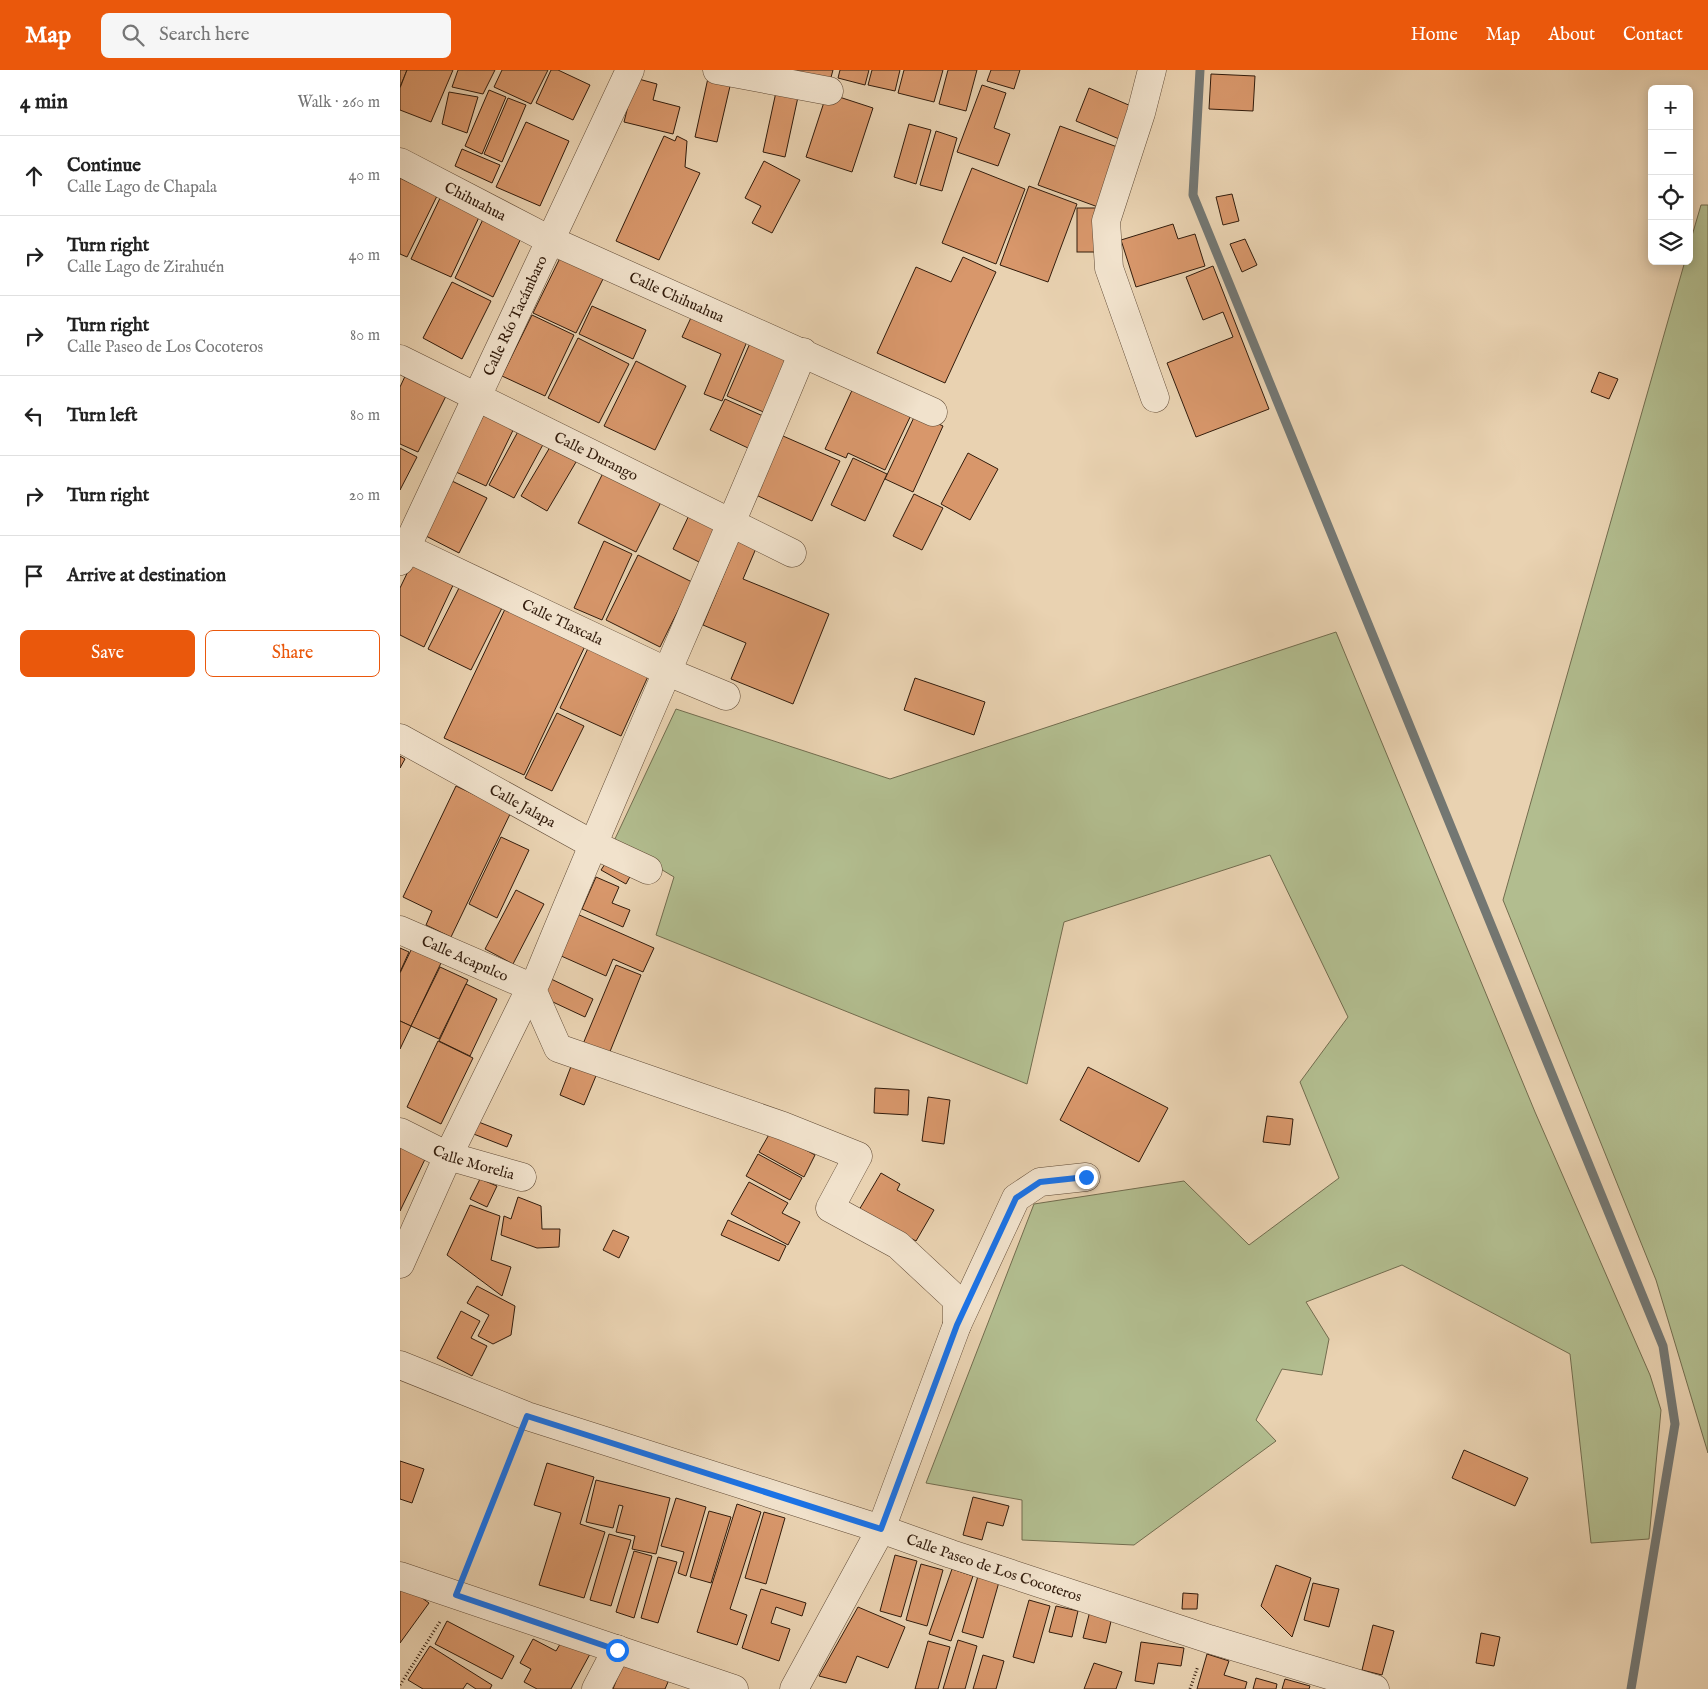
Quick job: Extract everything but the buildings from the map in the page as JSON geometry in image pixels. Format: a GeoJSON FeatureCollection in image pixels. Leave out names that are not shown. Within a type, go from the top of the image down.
{"type":"FeatureCollection","features":[{"type":"Feature","properties":{"kind":"street","name":"Calle Río Tacámbaro"},"geometry":{"type":"LineString","coordinates":[[402,552],[477,398],[630,70]]}},
{"type":"Feature","properties":{"kind":"street"},"geometry":{"type":"LineString","coordinates":[[717,70],[829,91]]}},
{"type":"Feature","properties":{"kind":"street"},"geometry":{"type":"LineString","coordinates":[[1152,70],[1141,113],[1106,221],[1109,268],[1155,398]]}},
{"type":"Feature","properties":{"kind":"street","name":"Chihuahua"},"geometry":{"type":"LineString","coordinates":[[400,162],[550,240]]}},
{"type":"Feature","properties":{"kind":"street","name":"Calle Chihuahua"},"geometry":{"type":"LineString","coordinates":[[550,240],[933,412]]}},
{"type":"Feature","properties":{"kind":"street"},"geometry":{"type":"LineString","coordinates":[[400,1264],[448,1156],[531,987],[536,982],[592,844],[732,525],[803,352]]}},
{"type":"Feature","properties":{"kind":"street","name":"Calle Durango"},"geometry":{"type":"LineString","coordinates":[[400,359],[732,525],[792,553]]}},
{"type":"Feature","properties":{"kind":"street","name":"Calle Tlaxcala"},"geometry":{"type":"LineString","coordinates":[[402,552],[668,672],[726,696]]}},
{"type":"Feature","properties":{"kind":"street","name":"Calle Jalapa"},"geometry":{"type":"LineString","coordinates":[[400,738],[592,844],[648,870]]}},
{"type":"Feature","properties":{"kind":"street","name":"Calle Acapulco"},"geometry":{"type":"LineString","coordinates":[[400,930],[531,987]]}},
{"type":"Feature","properties":{"kind":"street"},"geometry":{"type":"LineString","coordinates":[[531,987],[558,1048],[783,1126],[858,1156],[830,1208],[898,1244],[923,1266],[957,1300],[957,1325]]}},
{"type":"Feature","properties":{"kind":"street","name":"Calle Morelia"},"geometry":{"type":"LineString","coordinates":[[400,1132],[448,1156],[522,1177]]}},
{"type":"Feature","properties":{"kind":"street"},"geometry":{"type":"LineString","coordinates":[[794,1689],[881,1529],[957,1325],[1016,1198],[1040,1182],[1086,1177]]}},
{"type":"Feature","properties":{"kind":"street","name":"Calle Paseo de Los Cocoteros"},"geometry":{"type":"LineString","coordinates":[[408,1369],[527,1416],[881,1529],[950,1554],[1209,1639],[1375,1689]]}},
{"type":"Feature","properties":{"kind":"street"},"geometry":{"type":"LineString","coordinates":[[400,1576],[734,1689]]}},
{"type":"Feature","properties":{"kind":"street"},"geometry":{"type":"LineString","coordinates":[[596,1689],[617,1650]]}},
{"type":"Feature","properties":{"kind":"path"},"geometry":{"type":"LineString","coordinates":[[400,1685],[456,1595],[527,1416]]}},
{"type":"Feature","properties":{"kind":"green space"},"geometry":{"type":"Polygon","coordinates":[[[1701,205],[1708,205],[1708,1453],[1656,1280],[1503,900],[1684,265],[1693,265],[1693,232],[1701,205]]]}},
{"type":"Feature","properties":{"kind":"green space"},"geometry":{"type":"Polygon","coordinates":[[[1336,632],[1535,1112],[1650,1375],[1661,1410],[1649,1539],[1591,1543],[1570,1354],[1402,1265],[1306,1302],[1329,1339],[1322,1375],[1282,1369],[1256,1420],[1276,1441],[1134,1545],[1022,1540],[1022,1500],[926,1483],[1034,1204],[1184,1181],[1249,1245],[1339,1178],[1300,1082],[1348,1017],[1270,855],[1064,922],[1027,1084],[656,935],[674,877],[614,841],[676,709],[890,779],[1336,632]]]}},
{"type":"Feature","properties":{"kind":"waterway"},"geometry":{"type":"LineString","coordinates":[[1200,70],[1193,195],[1663,1346],[1675,1424],[1631,1689]]}},
{"type":"Feature","properties":{"kind":"route"},"geometry":{"type":"LineString","coordinates":[[617,1650],[456,1595],[527,1416],[881,1529],[957,1325],[1016,1198],[1040,1182],[1086,1177]]}}]}
